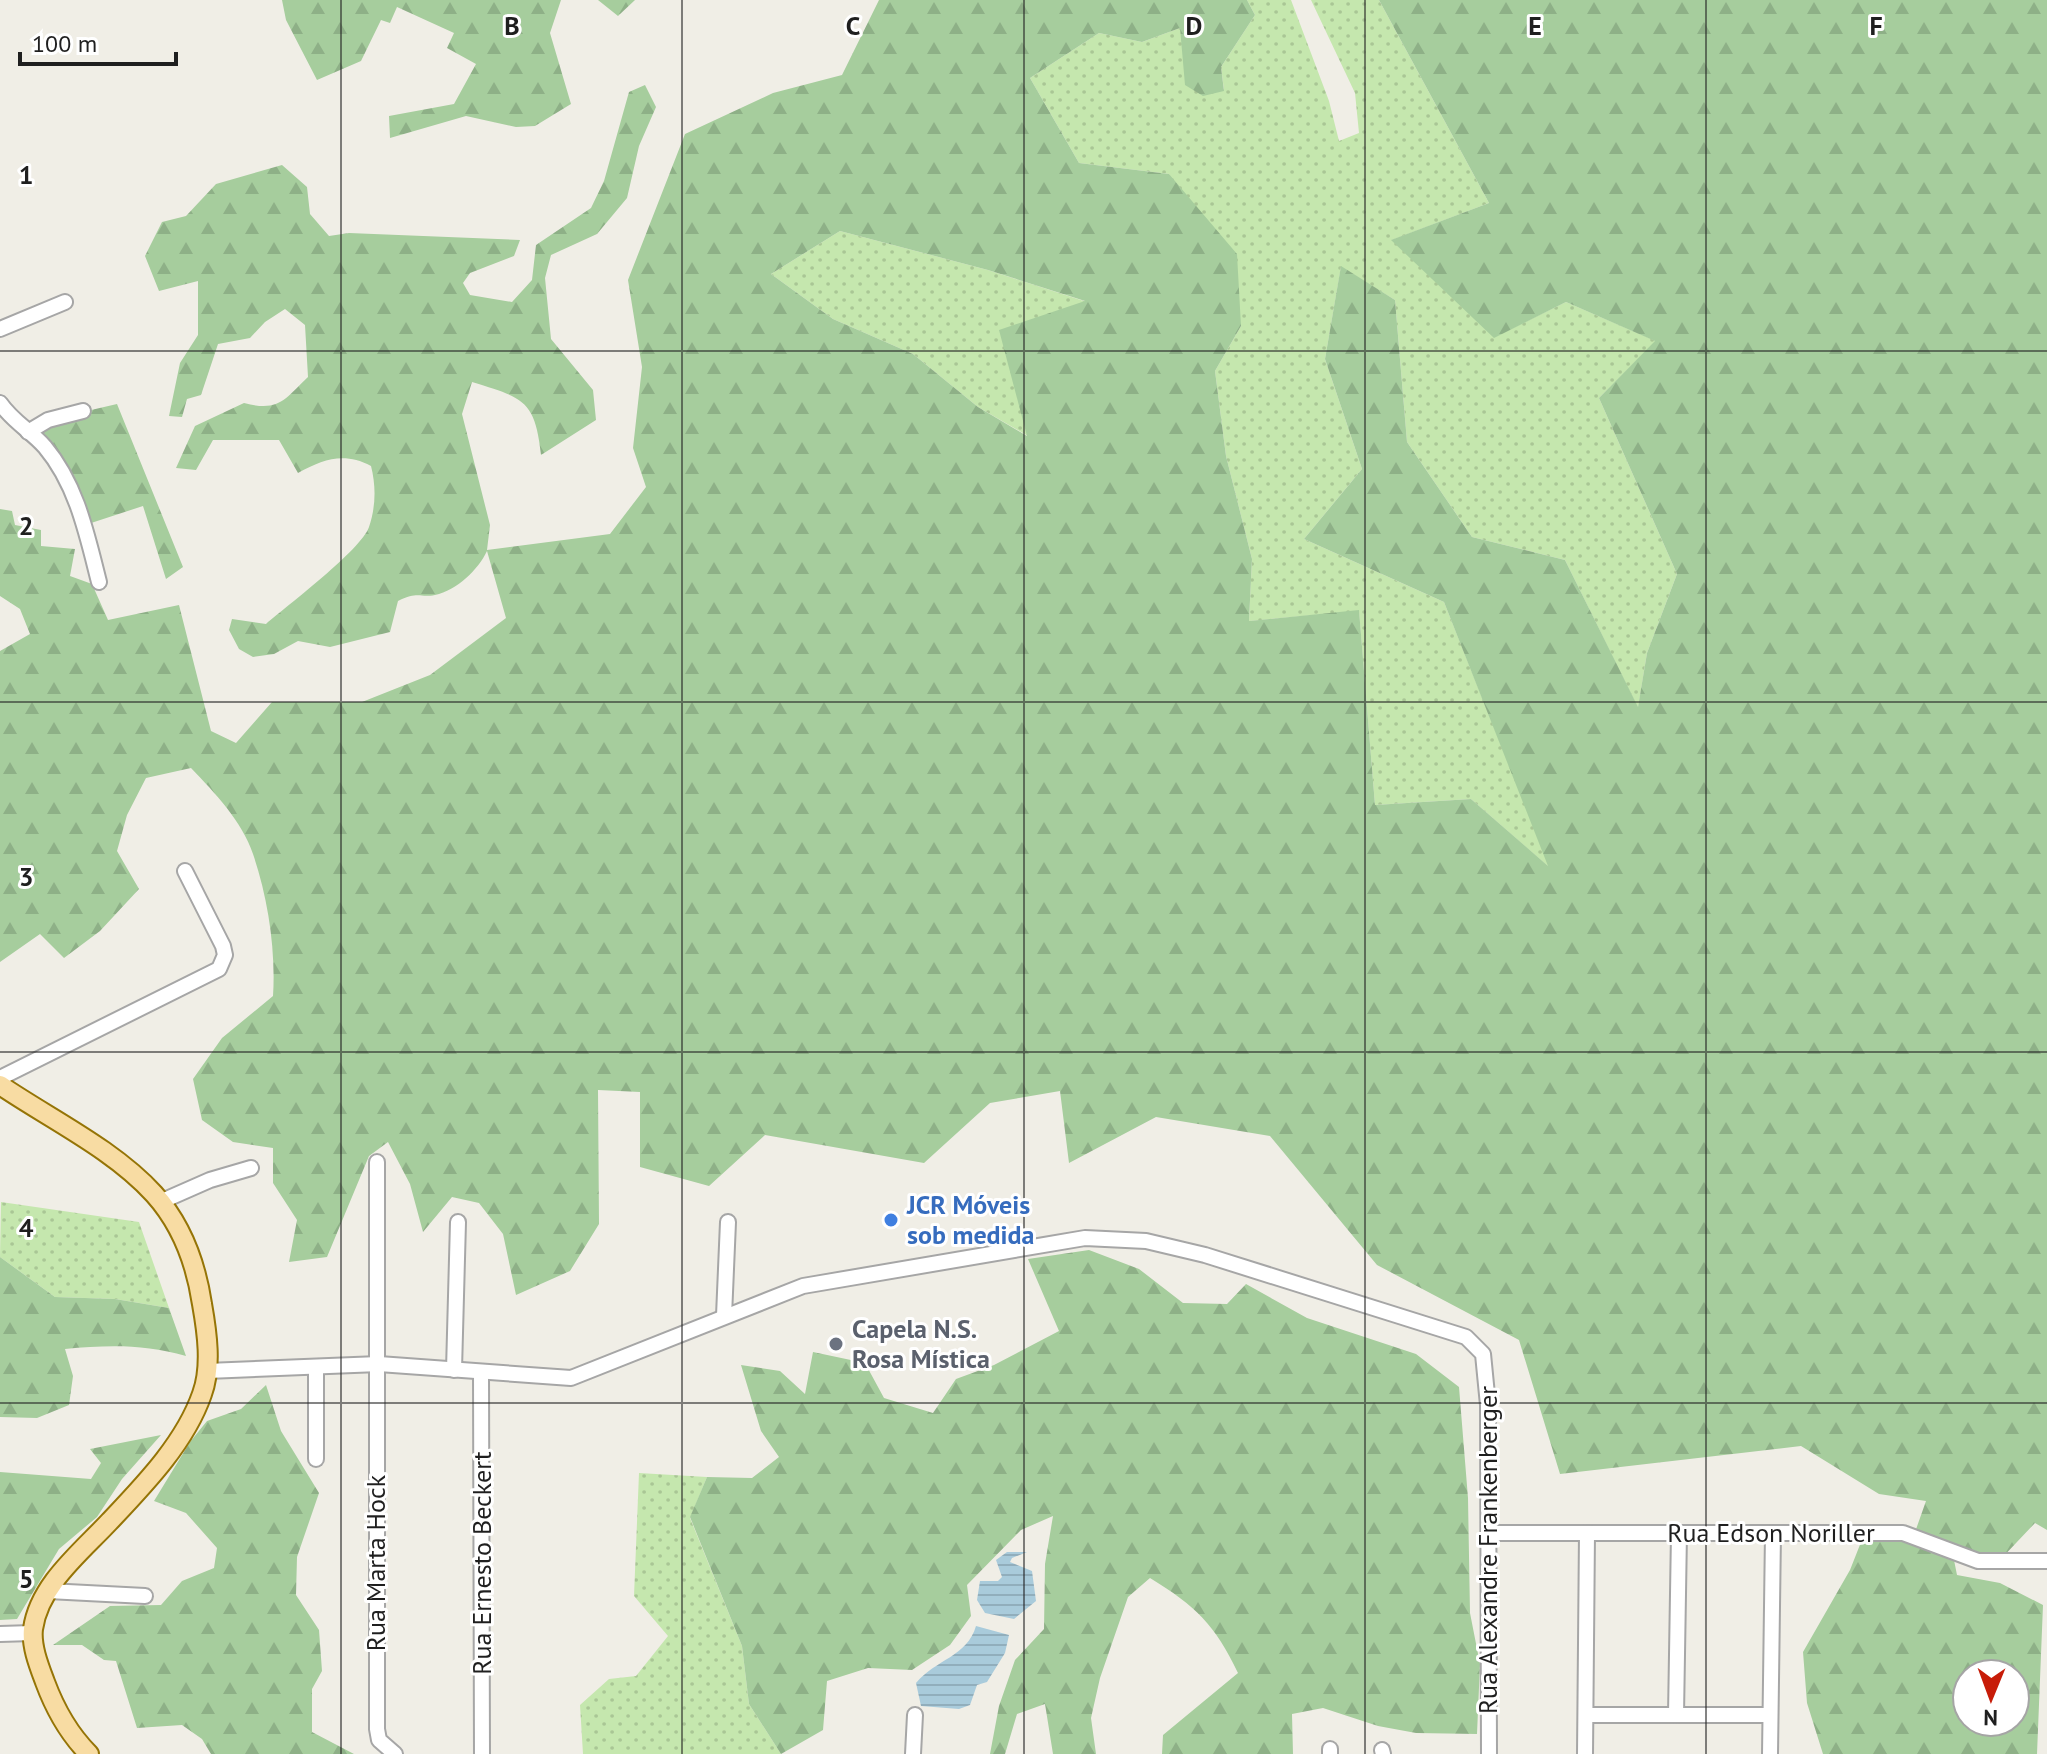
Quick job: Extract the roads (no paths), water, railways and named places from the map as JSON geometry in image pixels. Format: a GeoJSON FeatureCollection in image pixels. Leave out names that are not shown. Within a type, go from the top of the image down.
{"type":"FeatureCollection","features":[{"type":"Feature","properties":{"kind":"main road"},"geometry":{"type":"LineString","coordinates":[[0,1085],[126,1169],[160,1202],[183,1239],[195,1270],[203,1312],[207,1371],[198,1404],[168,1454],[48,1591],[37,1613],[32,1633],[37,1660],[57,1709],[89,1754]]}},
{"type":"Feature","properties":{"kind":"street"},"geometry":{"type":"LineString","coordinates":[[0,329],[65,302]]}},
{"type":"Feature","properties":{"kind":"street"},"geometry":{"type":"LineString","coordinates":[[0,403],[49,452],[73,494],[99,582]]}},
{"type":"Feature","properties":{"kind":"street"},"geometry":{"type":"LineString","coordinates":[[28,432],[48,420],[83,411]]}},
{"type":"Feature","properties":{"kind":"street"},"geometry":{"type":"LineString","coordinates":[[0,1078],[219,969],[224,963],[223,946],[185,871]]}},
{"type":"Feature","properties":{"kind":"street","name":"Rua Marta Hock"},"geometry":{"type":"LineString","coordinates":[[377,1162],[377,1729],[379,1740],[395,1754]]}},
{"type":"Feature","properties":{"kind":"street"},"geometry":{"type":"LineString","coordinates":[[160,1202],[197,1185],[251,1168]]}},
{"type":"Feature","properties":{"kind":"street"},"geometry":{"type":"LineString","coordinates":[[454,1370],[458,1222]]}},
{"type":"Feature","properties":{"kind":"street"},"geometry":{"type":"LineString","coordinates":[[207,1371],[379,1364],[571,1378],[724,1316],[728,1222]]}},
{"type":"Feature","properties":{"kind":"street","name":"Rua Alexandre Frankenberger"},"geometry":{"type":"LineString","coordinates":[[724,1316],[820,1282],[1049,1241],[1106,1237],[1146,1241],[1242,1265],[1466,1337],[1479,1348],[1487,1371],[1489,1754]]}},
{"type":"Feature","properties":{"kind":"street"},"geometry":{"type":"LineString","coordinates":[[316,1367],[316,1459]]}},
{"type":"Feature","properties":{"kind":"street","name":"Rua Ernesto Beckert"},"geometry":{"type":"LineString","coordinates":[[481,1372],[482,1754]]}},
{"type":"Feature","properties":{"kind":"street","name":"Rua Edson Noriller"},"geometry":{"type":"LineString","coordinates":[[1489,1533],[1903,1533],[1978,1561],[2047,1561]]}},
{"type":"Feature","properties":{"kind":"street"},"geometry":{"type":"LineString","coordinates":[[1585,1754],[1587,1533]]}},
{"type":"Feature","properties":{"kind":"street"},"geometry":{"type":"LineString","coordinates":[[1676,1715],[1679,1533]]}},
{"type":"Feature","properties":{"kind":"street"},"geometry":{"type":"LineString","coordinates":[[1770,1754],[1773,1533]]}},
{"type":"Feature","properties":{"kind":"street"},"geometry":{"type":"LineString","coordinates":[[48,1591],[145,1596]]}},
{"type":"Feature","properties":{"kind":"street"},"geometry":{"type":"LineString","coordinates":[[0,1634],[32,1633]]}},
{"type":"Feature","properties":{"kind":"street"},"geometry":{"type":"LineString","coordinates":[[913,1754],[915,1715]]}},
{"type":"Feature","properties":{"kind":"street"},"geometry":{"type":"LineString","coordinates":[[1586,1715],[1770,1715]]}},
{"type":"Feature","properties":{"kind":"water"},"geometry":{"type":"Polygon","coordinates":[[[1007,1552],[1027,1552],[1012,1558],[1010,1562],[1032,1571],[1036,1601],[1014,1619],[985,1613],[977,1600],[980,1581],[998,1581],[1002,1577],[996,1560],[1007,1552]]]}},
{"type":"Feature","properties":{"kind":"water"},"geometry":{"type":"Polygon","coordinates":[[[976,1626],[1009,1635],[1005,1653],[987,1682],[977,1685],[970,1705],[959,1709],[921,1706],[916,1683],[966,1645],[976,1626]]]}},
{"type":"Feature","properties":{"kind":"place","name":"JCR Móveis sob medida"},"geometry":{"type":"Point","coordinates":[891,1220]}},
{"type":"Feature","properties":{"kind":"place","name":"Capela N.S. Rosa Mística"},"geometry":{"type":"Point","coordinates":[836,1344]}}]}
